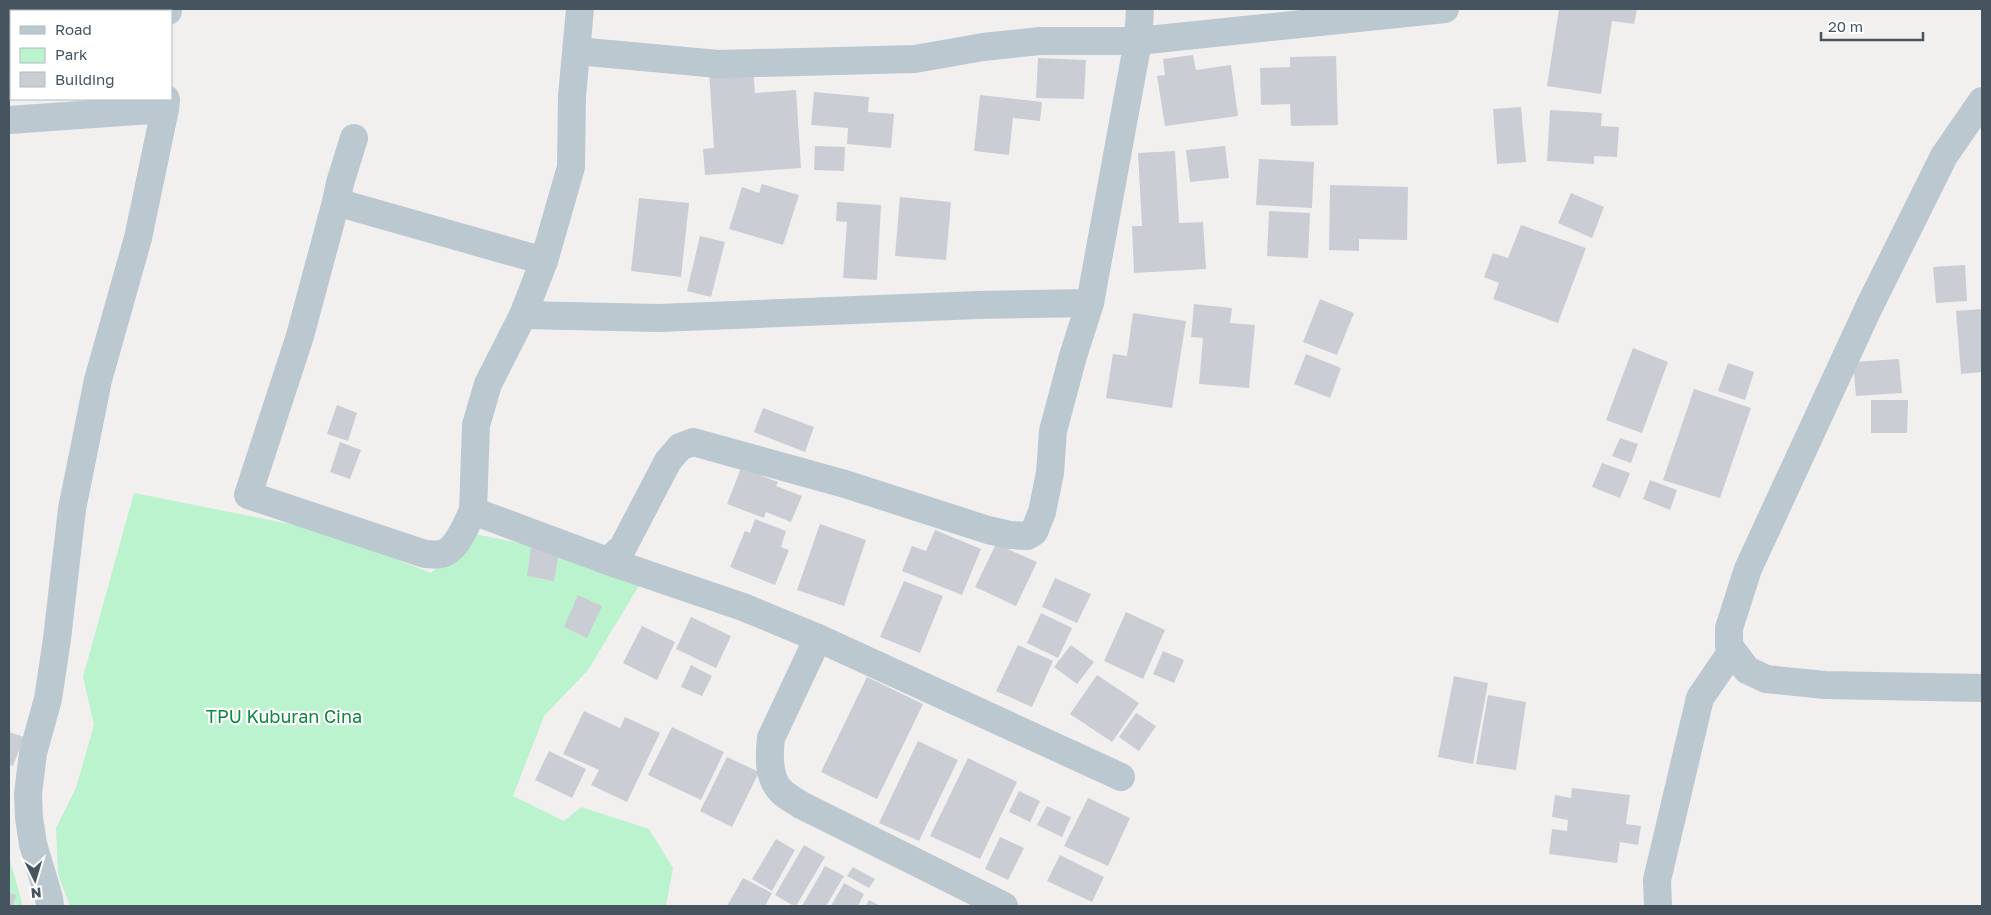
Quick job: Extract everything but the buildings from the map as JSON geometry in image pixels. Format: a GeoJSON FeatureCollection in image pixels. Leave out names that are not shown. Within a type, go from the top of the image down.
{"type":"FeatureCollection","features":[{"type":"Feature","properties":{"kind":"street"},"geometry":{"type":"LineString","coordinates":[[354,138],[300,336],[248,495],[425,554],[440,555],[454,546],[473,511],[476,425],[488,384],[523,315],[544,261],[570,167],[572,96],[580,9]]}},
{"type":"Feature","properties":{"kind":"street"},"geometry":{"type":"LineString","coordinates":[[606,560],[623,547],[668,461],[680,447],[693,442],[845,484],[988,530],[1010,535],[1026,536],[1034,532],[1042,512],[1050,472],[1053,431],[1073,356],[1090,303],[1138,40],[1140,9]]}},
{"type":"Feature","properties":{"kind":"street"},"geometry":{"type":"LineString","coordinates":[[577,51],[727,64],[915,59],[983,47],[1040,41],[1138,40],[1444,9]]}},
{"type":"Feature","properties":{"kind":"street"},"geometry":{"type":"LineString","coordinates":[[1982,101],[1944,156],[1869,307],[1748,569],[1729,628],[1729,646],[1732,651],[1747,670],[1766,679],[1825,685],[1982,688]]}},
{"type":"Feature","properties":{"kind":"street"},"geometry":{"type":"LineString","coordinates":[[9,120],[165,104],[138,238],[98,380],[72,509],[48,699],[33,753],[28,794],[29,818],[33,844],[50,906]]}},
{"type":"Feature","properties":{"kind":"street"},"geometry":{"type":"LineString","coordinates":[[336,202],[544,261]]}},
{"type":"Feature","properties":{"kind":"street"},"geometry":{"type":"LineString","coordinates":[[523,315],[659,318],[1090,303]]}},
{"type":"Feature","properties":{"kind":"street"},"geometry":{"type":"LineString","coordinates":[[473,511],[606,560],[743,607],[818,638],[1121,777]]}},
{"type":"Feature","properties":{"kind":"street"},"geometry":{"type":"LineString","coordinates":[[818,638],[772,738],[769,755],[771,771],[780,790],[801,805],[1004,906]]}},
{"type":"Feature","properties":{"kind":"street"},"geometry":{"type":"LineString","coordinates":[[1658,906],[1657,880],[1700,698],[1732,651]]}},
{"type":"Feature","properties":{"kind":"green space","name":"TPU Kuburan Cina"},"geometry":{"type":"Polygon","coordinates":[[[134,493],[325,531],[431,573],[475,534],[548,549],[640,584],[588,670],[544,716],[513,796],[564,821],[581,807],[649,829],[673,868],[666,906],[70,906],[58,874],[56,828],[76,788],[94,725],[83,677],[134,493]]]}},
{"type":"Feature","properties":{"kind":"green space"},"geometry":{"type":"Polygon","coordinates":[[[9,857],[23,906],[9,906],[9,857]]]}}]}
